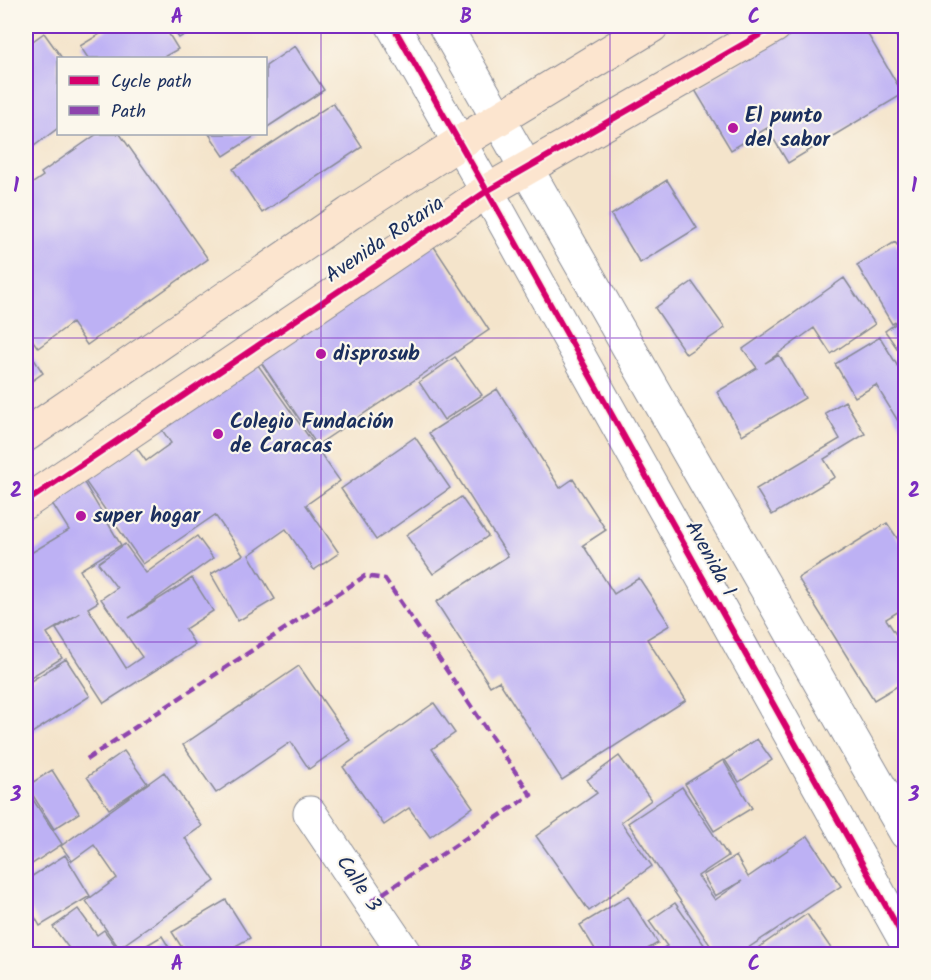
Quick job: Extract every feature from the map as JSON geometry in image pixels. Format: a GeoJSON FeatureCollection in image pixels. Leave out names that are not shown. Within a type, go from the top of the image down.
{"type":"FeatureCollection","features":[{"type":"Feature","properties":{"kind":"street","name":"Avenida 1"},"geometry":{"type":"LineString","coordinates":[[393,26],[906,942]]}},
{"type":"Feature","properties":{"kind":"street","name":"Avenida 1"},"geometry":{"type":"LineString","coordinates":[[445,26],[906,832]]}},
{"type":"Feature","properties":{"kind":"street","name":"Avenida Rotaria"},"geometry":{"type":"LineString","coordinates":[[26,435],[350,213],[459,143],[652,26]]}},
{"type":"Feature","properties":{"kind":"street","name":"Avenida Rotaria"},"geometry":{"type":"LineString","coordinates":[[26,502],[487,191],[775,26]]}},
{"type":"Feature","properties":{"kind":"street","name":"Calle 3"},"geometry":{"type":"LineString","coordinates":[[310,813],[405,954]]}},
{"type":"Feature","properties":{"kind":"building"},"geometry":{"type":"Polygon","coordinates":[[[113,26],[164,26],[178,49],[164,57],[87,57],[80,46],[113,26]]]}},
{"type":"Feature","properties":{"kind":"building"},"geometry":{"type":"Polygon","coordinates":[[[171,26],[199,26],[179,38],[171,26]]]}},
{"type":"Feature","properties":{"kind":"building"},"geometry":{"type":"Polygon","coordinates":[[[803,26],[863,26],[903,94],[788,163],[767,128],[731,150],[695,90],[803,26]]]}},
{"type":"Feature","properties":{"kind":"building"},"geometry":{"type":"Polygon","coordinates":[[[890,26],[906,26],[906,53],[890,26]]]}},
{"type":"Feature","properties":{"kind":"building"},"geometry":{"type":"Polygon","coordinates":[[[44,33],[61,57],[57,57],[57,129],[26,152],[26,46],[44,33]]]}},
{"type":"Feature","properties":{"kind":"building"},"geometry":{"type":"Polygon","coordinates":[[[295,46],[324,90],[267,127],[267,65],[295,46]]]}},
{"type":"Feature","properties":{"kind":"building"},"geometry":{"type":"Polygon","coordinates":[[[333,103],[362,147],[262,213],[233,169],[333,103]]]}},
{"type":"Feature","properties":{"kind":"building"},"geometry":{"type":"Polygon","coordinates":[[[96,135],[121,135],[208,259],[87,345],[72,323],[38,348],[26,331],[26,188],[43,176],[41,173],[96,135]]]}},
{"type":"Feature","properties":{"kind":"building"},"geometry":{"type":"Polygon","coordinates":[[[210,135],[256,135],[224,156],[210,135]]]}},
{"type":"Feature","properties":{"kind":"building"},"geometry":{"type":"Polygon","coordinates":[[[667,180],[697,228],[640,263],[611,215],[667,180]]]}},
{"type":"Feature","properties":{"kind":"building"},"geometry":{"type":"Polygon","coordinates":[[[429,239],[489,330],[317,445],[256,355],[429,239]]]}},
{"type":"Feature","properties":{"kind":"building"},"geometry":{"type":"Polygon","coordinates":[[[895,242],[906,257],[906,316],[892,324],[857,265],[895,242]]]}},
{"type":"Feature","properties":{"kind":"building"},"geometry":{"type":"Polygon","coordinates":[[[844,278],[875,324],[831,354],[814,328],[765,363],[779,355],[805,398],[742,435],[717,392],[757,368],[743,349],[844,278]]]}},
{"type":"Feature","properties":{"kind":"building"},"geometry":{"type":"Polygon","coordinates":[[[692,282],[725,328],[686,354],[655,308],[692,282]]]}},
{"type":"Feature","properties":{"kind":"building"},"geometry":{"type":"Polygon","coordinates":[[[906,317],[906,361],[885,331],[906,317]]]}},
{"type":"Feature","properties":{"kind":"building"},"geometry":{"type":"Polygon","coordinates":[[[880,337],[906,380],[906,423],[901,426],[876,385],[855,397],[835,364],[880,337]]]}},
{"type":"Feature","properties":{"kind":"building"},"geometry":{"type":"Polygon","coordinates":[[[26,347],[43,373],[26,385],[26,347]]]}},
{"type":"Feature","properties":{"kind":"building"},"geometry":{"type":"Polygon","coordinates":[[[455,357],[482,395],[444,420],[419,382],[455,357]]]}},
{"type":"Feature","properties":{"kind":"building"},"geometry":{"type":"Polygon","coordinates":[[[253,358],[340,481],[306,505],[339,553],[314,570],[286,529],[249,555],[275,599],[238,621],[211,574],[243,555],[215,515],[143,564],[78,471],[128,436],[146,461],[171,443],[158,424],[253,358]]]}},
{"type":"Feature","properties":{"kind":"building"},"geometry":{"type":"Polygon","coordinates":[[[497,389],[560,488],[573,479],[606,530],[583,545],[614,594],[639,578],[670,625],[647,639],[686,700],[562,780],[499,681],[490,686],[436,602],[508,556],[429,433],[497,389]]]}},
{"type":"Feature","properties":{"kind":"building"},"geometry":{"type":"Polygon","coordinates":[[[845,401],[865,434],[824,459],[835,477],[772,515],[756,489],[840,439],[825,413],[845,401]]]}},
{"type":"Feature","properties":{"kind":"building"},"geometry":{"type":"Polygon","coordinates":[[[415,437],[450,488],[376,540],[341,489],[415,437]]]}},
{"type":"Feature","properties":{"kind":"building"},"geometry":{"type":"Polygon","coordinates":[[[80,476],[121,545],[80,570],[98,602],[88,608],[126,668],[142,657],[101,599],[117,588],[98,563],[125,544],[146,573],[197,536],[213,558],[129,618],[192,578],[213,611],[185,629],[195,645],[104,703],[56,629],[80,613],[47,633],[62,658],[26,680],[26,556],[69,530],[47,495],[80,476]]]}},
{"type":"Feature","properties":{"kind":"building"},"geometry":{"type":"Polygon","coordinates":[[[461,497],[488,536],[433,574],[406,535],[461,497]]]}},
{"type":"Feature","properties":{"kind":"building"},"geometry":{"type":"Polygon","coordinates":[[[887,523],[906,551],[906,607],[886,619],[906,650],[906,681],[874,700],[798,578],[887,523]]]}},
{"type":"Feature","properties":{"kind":"building"},"geometry":{"type":"Polygon","coordinates":[[[66,659],[90,696],[32,733],[26,722],[26,684],[66,659]]]}},
{"type":"Feature","properties":{"kind":"building"},"geometry":{"type":"Polygon","coordinates":[[[299,666],[350,740],[309,769],[291,742],[216,793],[183,745],[299,666]]]}},
{"type":"Feature","properties":{"kind":"building"},"geometry":{"type":"Polygon","coordinates":[[[434,703],[455,733],[432,749],[473,807],[430,837],[409,808],[384,825],[343,767],[434,703]]]}},
{"type":"Feature","properties":{"kind":"building"},"geometry":{"type":"Polygon","coordinates":[[[757,739],[772,760],[739,782],[725,760],[757,739]]]}},
{"type":"Feature","properties":{"kind":"building"},"geometry":{"type":"Polygon","coordinates":[[[124,751],[147,783],[109,809],[87,777],[124,751]]]}},
{"type":"Feature","properties":{"kind":"building"},"geometry":{"type":"Polygon","coordinates":[[[619,756],[651,800],[621,822],[652,866],[589,911],[536,836],[597,793],[587,780],[619,756]]]}},
{"type":"Feature","properties":{"kind":"building"},"geometry":{"type":"Polygon","coordinates":[[[723,760],[752,808],[714,831],[685,784],[723,760]]]}},
{"type":"Feature","properties":{"kind":"building"},"geometry":{"type":"Polygon","coordinates":[[[52,770],[79,813],[54,829],[27,786],[52,770]]]}},
{"type":"Feature","properties":{"kind":"building"},"geometry":{"type":"Polygon","coordinates":[[[164,772],[202,826],[185,838],[215,881],[119,948],[86,901],[117,878],[94,845],[72,861],[61,846],[164,772]]]}},
{"type":"Feature","properties":{"kind":"building"},"geometry":{"type":"Polygon","coordinates":[[[682,787],[728,856],[698,876],[715,900],[742,881],[715,896],[703,875],[736,856],[748,877],[808,836],[841,886],[739,954],[716,954],[628,823],[682,787]]]}},
{"type":"Feature","properties":{"kind":"building"},"geometry":{"type":"Polygon","coordinates":[[[26,789],[62,844],[26,868],[26,789]]]}},
{"type":"Feature","properties":{"kind":"building"},"geometry":{"type":"Polygon","coordinates":[[[65,855],[90,896],[40,926],[26,901],[26,880],[65,855]]]}},
{"type":"Feature","properties":{"kind":"building"},"geometry":{"type":"Polygon","coordinates":[[[628,896],[658,943],[639,954],[598,954],[580,925],[628,896]]]}},
{"type":"Feature","properties":{"kind":"building"},"geometry":{"type":"Polygon","coordinates":[[[226,900],[250,938],[221,954],[186,954],[172,932],[226,900]]]}},
{"type":"Feature","properties":{"kind":"building"},"geometry":{"type":"Polygon","coordinates":[[[675,903],[705,946],[692,954],[654,954],[667,946],[649,921],[675,903]]]}},
{"type":"Feature","properties":{"kind":"building"},"geometry":{"type":"Polygon","coordinates":[[[78,909],[97,935],[104,930],[115,945],[102,954],[73,954],[53,927],[78,909]]]}},
{"type":"Feature","properties":{"kind":"building"},"geometry":{"type":"Polygon","coordinates":[[[807,914],[835,954],[749,954],[807,914]]]}},
{"type":"Feature","properties":{"kind":"building"},"geometry":{"type":"Polygon","coordinates":[[[162,936],[173,954],[139,954],[137,951],[162,936]]]}},
{"type":"Feature","properties":{"kind":"marked path"},"geometry":{"type":"LineString","coordinates":[[87,759],[365,576],[385,579],[531,795],[370,902]]}},
{"type":"Feature","properties":{"kind":"cycle path"},"geometry":{"type":"LineString","coordinates":[[393,26],[906,942]]}},
{"type":"Feature","properties":{"kind":"cycle path"},"geometry":{"type":"LineString","coordinates":[[26,502],[487,191],[775,26]]}},
{"type":"Feature","properties":{"kind":"place","name":"El punto del sabor"},"geometry":{"type":"Point","coordinates":[733,128]}},
{"type":"Feature","properties":{"kind":"place","name":"disprosub"},"geometry":{"type":"Point","coordinates":[321,354]}},
{"type":"Feature","properties":{"kind":"place","name":"Colegio Fundación de Caracas"},"geometry":{"type":"Point","coordinates":[218,434]}},
{"type":"Feature","properties":{"kind":"place","name":"super hogar"},"geometry":{"type":"Point","coordinates":[81,516]}}]}
